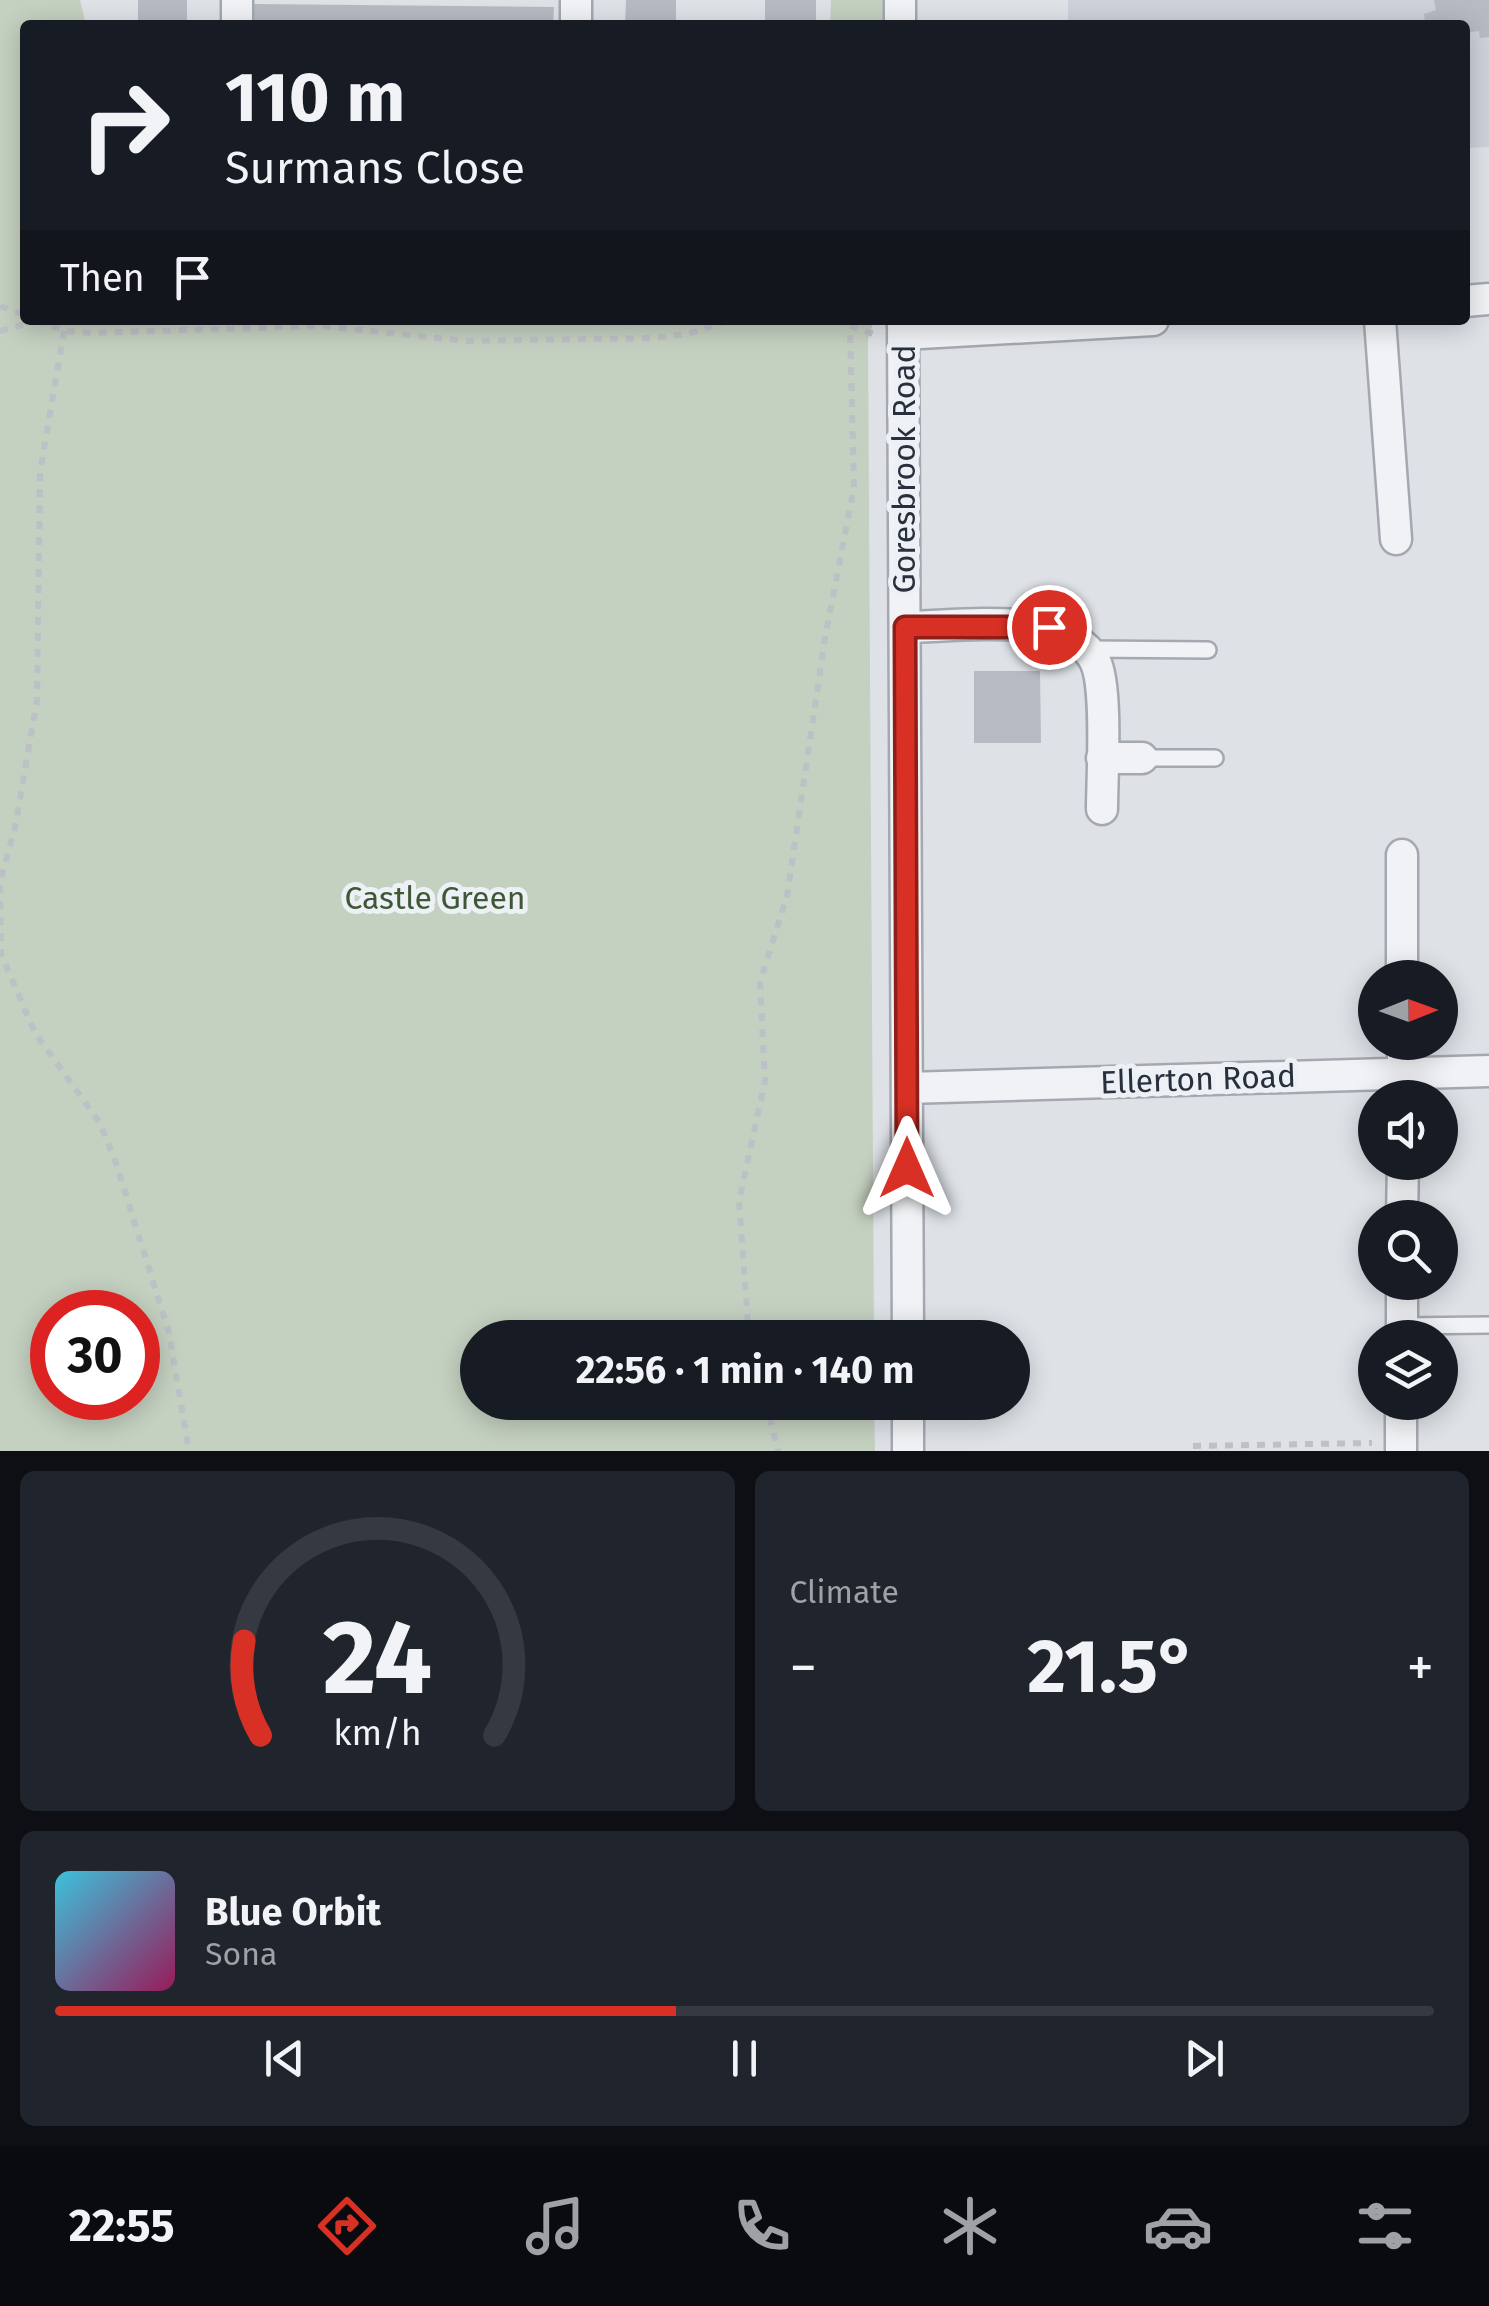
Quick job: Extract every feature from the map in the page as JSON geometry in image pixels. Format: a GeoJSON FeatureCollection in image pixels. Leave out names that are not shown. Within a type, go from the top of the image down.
{"type":"FeatureCollection","features":[{"type":"Feature","properties":{"kind":"street"},"geometry":{"type":"LineString","coordinates":[[903,327],[974,325]]}},
{"type":"Feature","properties":{"kind":"street"},"geometry":{"type":"LineString","coordinates":[[1380,325],[1396,539]]}},
{"type":"Feature","properties":{"kind":"street","name":"Goresbrook Road"},"geometry":{"type":"LineString","coordinates":[[903,327],[908,1320]]}},
{"type":"Feature","properties":{"kind":"street"},"geometry":{"type":"LineString","coordinates":[[905,627],[1049,627],[1075,637],[1088,649],[1097,664],[1102,809]]}},
{"type":"Feature","properties":{"kind":"street"},"geometry":{"type":"LineString","coordinates":[[1102,758],[1142,758]]}},
{"type":"Feature","properties":{"kind":"street"},"geometry":{"type":"LineString","coordinates":[[1402,855],[1402,960]]}},
{"type":"Feature","properties":{"kind":"street","name":"Ellerton Road"},"geometry":{"type":"LineString","coordinates":[[907,1088],[1371,1072],[1388,1080]]}},
{"type":"Feature","properties":{"kind":"street","name":"Ellerton Road"},"geometry":{"type":"LineString","coordinates":[[1443,1080],[1489,1072]]}},
{"type":"Feature","properties":{"kind":"street"},"geometry":{"type":"LineString","coordinates":[[908,1420],[908,1451]]}},
{"type":"Feature","properties":{"kind":"street"},"geometry":{"type":"LineString","coordinates":[[1400,1446],[1401,1420]]}},
{"type":"Feature","properties":{"kind":"lane"},"geometry":{"type":"LineString","coordinates":[[1088,649],[1208,650]]}},
{"type":"Feature","properties":{"kind":"lane"},"geometry":{"type":"LineString","coordinates":[[1142,758],[1215,758]]}},
{"type":"Feature","properties":{"kind":"lane"},"geometry":{"type":"LineString","coordinates":[[1458,1327],[1489,1325]]}},
{"type":"Feature","properties":{"kind":"path"},"geometry":{"type":"LineString","coordinates":[[49,325],[64,331],[322,326],[466,341],[688,334],[716,325]]}},
{"type":"Feature","properties":{"kind":"path"},"geometry":{"type":"LineString","coordinates":[[748,1320],[739,1201],[766,1082],[760,982],[787,896],[825,638],[854,488],[848,325]]}},
{"type":"Feature","properties":{"kind":"path"},"geometry":{"type":"LineString","coordinates":[[64,331],[40,472],[37,700],[15,828],[0,882],[1,954],[35,1033],[100,1123],[117,1166],[169,1333],[189,1451]]}},
{"type":"Feature","properties":{"kind":"path"},"geometry":{"type":"LineString","coordinates":[[770,1420],[778,1451]]}},
{"type":"Feature","properties":{"kind":"path"},"geometry":{"type":"LineString","coordinates":[[1194,1446],[1400,1446]]}},
{"type":"Feature","properties":{"kind":"shaded area"},"geometry":{"type":"Polygon","coordinates":[[[1068,0],[1489,0],[1489,147],[1470,148],[1470,20],[1068,20],[1068,0]]]}},
{"type":"Feature","properties":{"kind":"green space","name":"Castle Green"},"geometry":{"type":"Polygon","coordinates":[[[0,0],[80,0],[85,20],[20,20],[20,325],[872,325],[868,340],[874,1320],[460,1320],[460,1420],[874,1420],[875,1451],[0,1451],[0,0]]]}},
{"type":"Feature","properties":{"kind":"green space"},"geometry":{"type":"Polygon","coordinates":[[[831,0],[888,0],[887,20],[830,20],[831,0]]]}},
{"type":"Feature","properties":{"kind":"building"},"geometry":{"type":"Polygon","coordinates":[[[138,0],[187,0],[187,20],[138,20],[138,0]]]}},
{"type":"Feature","properties":{"kind":"building"},"geometry":{"type":"Polygon","coordinates":[[[626,0],[676,0],[676,20],[625,20],[626,0]]]}},
{"type":"Feature","properties":{"kind":"building"},"geometry":{"type":"Polygon","coordinates":[[[765,0],[816,0],[816,20],[765,20],[765,0]]]}},
{"type":"Feature","properties":{"kind":"building"},"geometry":{"type":"Polygon","coordinates":[[[1434,0],[1489,0],[1489,37],[1480,38],[1479,31],[1470,32],[1470,20],[1425,20],[1424,14],[1436,10],[1434,0]]]}},
{"type":"Feature","properties":{"kind":"building"},"geometry":{"type":"Polygon","coordinates":[[[254,4],[554,7],[553,20],[254,20],[254,4]]]}},
{"type":"Feature","properties":{"kind":"building"},"geometry":{"type":"Polygon","coordinates":[[[974,671],[1040,671],[1041,743],[974,743],[974,671]]]}},
{"type":"Feature","properties":{"kind":"route"},"geometry":{"type":"LineString","coordinates":[[907,1168],[905,627],[1049,627]]}}]}
